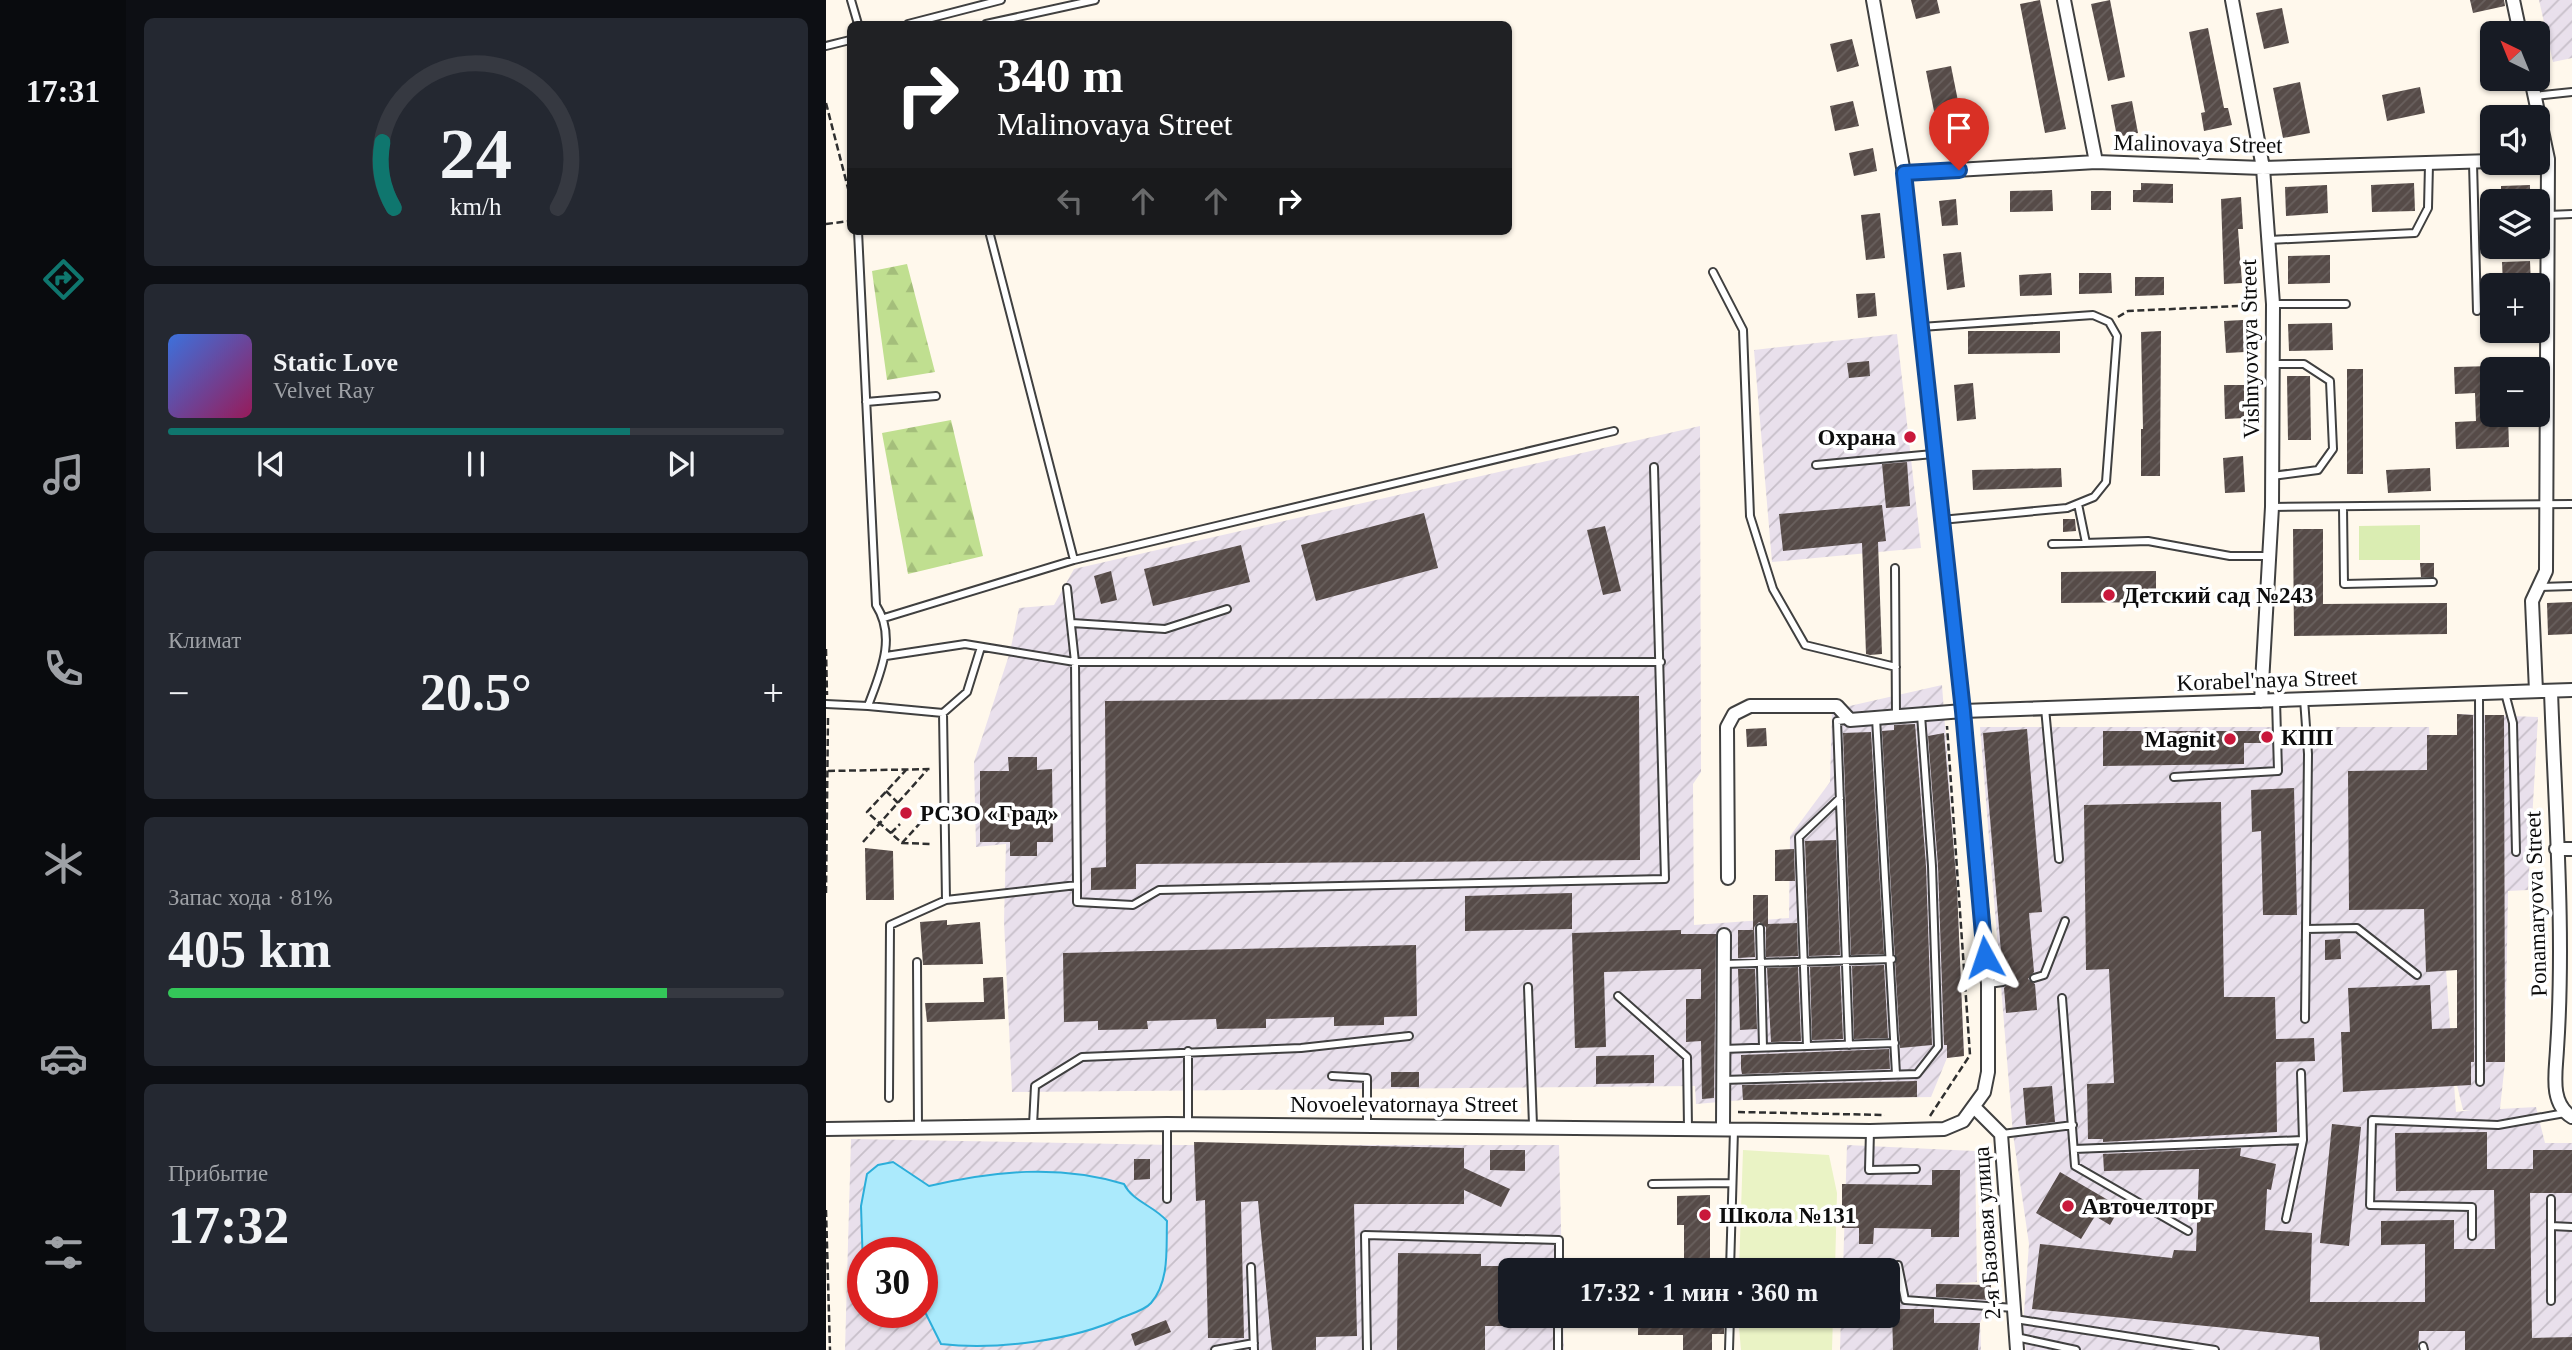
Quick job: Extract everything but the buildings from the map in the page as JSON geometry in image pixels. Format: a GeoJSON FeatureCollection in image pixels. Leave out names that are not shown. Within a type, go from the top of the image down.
{"type":"FeatureCollection","features":[{"type":"Feature","properties":{"kind":"street"},"geometry":{"type":"LineString","coordinates":[[1873,0],[1904,173],[1963,711],[1988,984],[1988,1072],[1984,1092],[1975,1108]]}},
{"type":"Feature","properties":{"kind":"street"},"geometry":{"type":"LineString","coordinates":[[2064,0],[2096,162]]}},
{"type":"Feature","properties":{"kind":"street","name":"Vishnyovaya Street"},"geometry":{"type":"LineString","coordinates":[[2232,0],[2263,168],[2273,304],[2272,507],[2261,701]]}},
{"type":"Feature","properties":{"kind":"street"},"geometry":{"type":"LineString","coordinates":[[2513,0],[2517,21]]}},
{"type":"Feature","properties":{"kind":"street"},"geometry":{"type":"LineString","coordinates":[[2534,91],[2536,105]]}},
{"type":"Feature","properties":{"kind":"street","name":"Malinovaya Street"},"geometry":{"type":"LineString","coordinates":[[1904,173],[2096,162],[2263,168],[2480,161]]}},
{"type":"Feature","properties":{"kind":"street"},"geometry":{"type":"LineString","coordinates":[[2536,691],[2532,601],[2546,571],[2548,259]]}},
{"type":"Feature","properties":{"kind":"street","name":"Korabel'naya Street"},"geometry":{"type":"LineString","coordinates":[[1850,720],[1963,711],[2572,690]]}},
{"type":"Feature","properties":{"kind":"street","name":"Ponamaryova Street"},"geometry":{"type":"LineString","coordinates":[[2551,691],[2556,849],[2567,973],[2555,1092],[2568,1115]]}},
{"type":"Feature","properties":{"kind":"street"},"geometry":{"type":"LineString","coordinates":[[1728,878],[1727,727],[1734,714],[1750,706],[1837,706],[1850,720]]}},
{"type":"Feature","properties":{"kind":"street"},"geometry":{"type":"LineString","coordinates":[[2556,849],[2572,849]]}},
{"type":"Feature","properties":{"kind":"street"},"geometry":{"type":"LineString","coordinates":[[1724,935],[1723,1112],[1728,1129]]}},
{"type":"Feature","properties":{"kind":"street","name":"Novoelevatornaya Street"},"geometry":{"type":"LineString","coordinates":[[826,1129],[1188,1124],[1533,1125],[1870,1131],[1944,1129],[1962,1121],[1975,1108]]}},
{"type":"Feature","properties":{"kind":"street","name":"2-я Базовая улица"},"geometry":{"type":"LineString","coordinates":[[1975,1108],[2001,1134],[2016,1343]]}},
{"type":"Feature","properties":{"kind":"lane"},"geometry":{"type":"LineString","coordinates":[[851,0],[857,21]]}},
{"type":"Feature","properties":{"kind":"lane"},"geometry":{"type":"LineString","coordinates":[[920,21],[1001,0]]}},
{"type":"Feature","properties":{"kind":"lane"},"geometry":{"type":"LineString","coordinates":[[1000,21],[1095,0]]}},
{"type":"Feature","properties":{"kind":"lane"},"geometry":{"type":"LineString","coordinates":[[826,46],[847,41]]}},
{"type":"Feature","properties":{"kind":"lane"},"geometry":{"type":"LineString","coordinates":[[2535,96],[2572,92]]}},
{"type":"Feature","properties":{"kind":"lane"},"geometry":{"type":"LineString","coordinates":[[2472,161],[2477,311]]}},
{"type":"Feature","properties":{"kind":"lane"},"geometry":{"type":"LineString","coordinates":[[2269,240],[2415,233],[2428,208],[2430,162]]}},
{"type":"Feature","properties":{"kind":"lane"},"geometry":{"type":"LineString","coordinates":[[2550,215],[2572,214]]}},
{"type":"Feature","properties":{"kind":"lane"},"geometry":{"type":"LineString","coordinates":[[858,235],[876,605],[884,618],[886,656],[867,706]]}},
{"type":"Feature","properties":{"kind":"lane"},"geometry":{"type":"LineString","coordinates":[[990,235],[1074,560]]}},
{"type":"Feature","properties":{"kind":"lane"},"geometry":{"type":"LineString","coordinates":[[1713,272],[1743,330],[1750,516],[1773,589],[1805,645],[1896,667]]}},
{"type":"Feature","properties":{"kind":"lane"},"geometry":{"type":"LineString","coordinates":[[2273,304],[2346,304]]}},
{"type":"Feature","properties":{"kind":"lane"},"geometry":{"type":"LineString","coordinates":[[1919,327],[2093,315],[2109,322],[2117,336],[2106,482],[2094,498],[2067,508],[1941,520]]}},
{"type":"Feature","properties":{"kind":"lane"},"geometry":{"type":"LineString","coordinates":[[2271,476],[2318,470],[2333,449],[2330,381],[2304,364],[2274,364]]}},
{"type":"Feature","properties":{"kind":"lane"},"geometry":{"type":"LineString","coordinates":[[866,402],[936,396]]}},
{"type":"Feature","properties":{"kind":"lane"},"geometry":{"type":"LineString","coordinates":[[884,618],[1074,560],[1614,431]]}},
{"type":"Feature","properties":{"kind":"lane"},"geometry":{"type":"LineString","coordinates":[[1816,465],[1933,454]]}},
{"type":"Feature","properties":{"kind":"lane"},"geometry":{"type":"LineString","coordinates":[[1067,588],[1075,662],[1077,902],[1133,905],[1158,890],[1665,879],[1654,467]]}},
{"type":"Feature","properties":{"kind":"lane"},"geometry":{"type":"LineString","coordinates":[[2078,504],[2086,543]]}},
{"type":"Feature","properties":{"kind":"lane"},"geometry":{"type":"LineString","coordinates":[[2272,507],[2572,504]]}},
{"type":"Feature","properties":{"kind":"lane"},"geometry":{"type":"LineString","coordinates":[[2343,508],[2344,584],[2433,582]]}},
{"type":"Feature","properties":{"kind":"lane"},"geometry":{"type":"LineString","coordinates":[[2052,544],[2148,541],[2230,556],[2269,556]]}},
{"type":"Feature","properties":{"kind":"lane"},"geometry":{"type":"LineString","coordinates":[[1895,568],[1896,716]]}},
{"type":"Feature","properties":{"kind":"lane"},"geometry":{"type":"LineString","coordinates":[[2538,587],[2572,586]]}},
{"type":"Feature","properties":{"kind":"lane"},"geometry":{"type":"LineString","coordinates":[[1072,623],[1165,629],[1227,608]]}},
{"type":"Feature","properties":{"kind":"lane"},"geometry":{"type":"LineString","coordinates":[[886,656],[965,644],[1075,662],[1661,662]]}},
{"type":"Feature","properties":{"kind":"lane"},"geometry":{"type":"LineString","coordinates":[[827,704],[943,713],[967,692],[981,647]]}},
{"type":"Feature","properties":{"kind":"lane"},"geometry":{"type":"LineString","coordinates":[[2505,692],[2513,723],[2516,852]]}},
{"type":"Feature","properties":{"kind":"lane"},"geometry":{"type":"LineString","coordinates":[[2479,693],[2480,1082]]}},
{"type":"Feature","properties":{"kind":"lane"},"geometry":{"type":"LineString","coordinates":[[2304,699],[2308,754],[2305,1019]]}},
{"type":"Feature","properties":{"kind":"lane"},"geometry":{"type":"LineString","coordinates":[[2174,777],[2278,771],[2276,701]]}},
{"type":"Feature","properties":{"kind":"lane"},"geometry":{"type":"LineString","coordinates":[[2045,708],[2059,859]]}},
{"type":"Feature","properties":{"kind":"lane"},"geometry":{"type":"LineString","coordinates":[[943,713],[946,900]]}},
{"type":"Feature","properties":{"kind":"lane"},"geometry":{"type":"LineString","coordinates":[[1723,1080],[1917,1074],[1938,1047],[1932,866],[1921,715]]}},
{"type":"Feature","properties":{"kind":"lane"},"geometry":{"type":"LineString","coordinates":[[1876,718],[1892,959],[1896,1074]]}},
{"type":"Feature","properties":{"kind":"lane"},"geometry":{"type":"LineString","coordinates":[[1849,1045],[1837,721],[1850,720]]}},
{"type":"Feature","properties":{"kind":"lane"},"geometry":{"type":"LineString","coordinates":[[1807,1046],[1799,837],[1840,798]]}},
{"type":"Feature","properties":{"kind":"lane"},"geometry":{"type":"LineString","coordinates":[[889,1098],[890,925],[946,900],[1077,885]]}},
{"type":"Feature","properties":{"kind":"lane"},"geometry":{"type":"LineString","coordinates":[[2034,978],[2044,975],[2065,921]]}},
{"type":"Feature","properties":{"kind":"lane"},"geometry":{"type":"LineString","coordinates":[[1760,928],[1763,1047]]}},
{"type":"Feature","properties":{"kind":"lane"},"geometry":{"type":"LineString","coordinates":[[2306,929],[2357,928],[2417,975]]}},
{"type":"Feature","properties":{"kind":"lane"},"geometry":{"type":"LineString","coordinates":[[1724,964],[1892,959]]}},
{"type":"Feature","properties":{"kind":"lane"},"geometry":{"type":"LineString","coordinates":[[917,962],[918,1128]]}},
{"type":"Feature","properties":{"kind":"lane"},"geometry":{"type":"LineString","coordinates":[[1988,984],[2003,982]]}},
{"type":"Feature","properties":{"kind":"lane"},"geometry":{"type":"LineString","coordinates":[[1528,987],[1533,1125]]}},
{"type":"Feature","properties":{"kind":"lane"},"geometry":{"type":"LineString","coordinates":[[1618,996],[1687,1057],[1688,1128]]}},
{"type":"Feature","properties":{"kind":"lane"},"geometry":{"type":"LineString","coordinates":[[2062,998],[2075,1166],[2188,1231]]}},
{"type":"Feature","properties":{"kind":"lane"},"geometry":{"type":"LineString","coordinates":[[1032,1127],[1035,1086],[1082,1057],[1301,1048],[1409,1036]]}},
{"type":"Feature","properties":{"kind":"lane"},"geometry":{"type":"LineString","coordinates":[[1723,1049],[1895,1043]]}},
{"type":"Feature","properties":{"kind":"lane"},"geometry":{"type":"LineString","coordinates":[[1188,1051],[1188,1124]]}},
{"type":"Feature","properties":{"kind":"lane"},"geometry":{"type":"LineString","coordinates":[[2286,1219],[2303,1140],[2301,1073]]}},
{"type":"Feature","properties":{"kind":"lane"},"geometry":{"type":"LineString","coordinates":[[1332,1076],[1367,1078],[1367,1126]]}},
{"type":"Feature","properties":{"kind":"lane"},"geometry":{"type":"LineString","coordinates":[[2472,1236],[2472,1206],[2370,1205],[2372,1121],[2498,1125],[2568,1115]]}},
{"type":"Feature","properties":{"kind":"lane"},"geometry":{"type":"LineString","coordinates":[[1167,1124],[1167,1199]]}},
{"type":"Feature","properties":{"kind":"lane"},"geometry":{"type":"LineString","coordinates":[[2001,1134],[2073,1125]]}},
{"type":"Feature","properties":{"kind":"lane"},"geometry":{"type":"LineString","coordinates":[[1728,1129],[1730,1258]]}},
{"type":"Feature","properties":{"kind":"lane"},"geometry":{"type":"LineString","coordinates":[[1870,1131],[1869,1170],[1916,1169]]}},
{"type":"Feature","properties":{"kind":"lane"},"geometry":{"type":"LineString","coordinates":[[2074,1149],[2303,1140]]}},
{"type":"Feature","properties":{"kind":"lane"},"geometry":{"type":"LineString","coordinates":[[1652,1184],[1731,1184]]}},
{"type":"Feature","properties":{"kind":"lane"},"geometry":{"type":"LineString","coordinates":[[2551,1199],[2551,1301]]}},
{"type":"Feature","properties":{"kind":"lane"},"geometry":{"type":"LineString","coordinates":[[2551,1226],[2572,1227]]}},
{"type":"Feature","properties":{"kind":"lane"},"geometry":{"type":"LineString","coordinates":[[1367,1350],[1365,1236],[1559,1240],[1559,1258]]}},
{"type":"Feature","properties":{"kind":"lane"},"geometry":{"type":"LineString","coordinates":[[1215,1350],[1254,1347],[1251,1268]]}},
{"type":"Feature","properties":{"kind":"lane"},"geometry":{"type":"LineString","coordinates":[[1900,1275],[1905,1300],[2015,1313],[2215,1350]]}},
{"type":"Feature","properties":{"kind":"lane"},"geometry":{"type":"LineString","coordinates":[[1558,1328],[1558,1350]]}},
{"type":"Feature","properties":{"kind":"lane"},"geometry":{"type":"LineString","coordinates":[[1729,1350],[1730,1328]]}},
{"type":"Feature","properties":{"kind":"lane"},"geometry":{"type":"LineString","coordinates":[[2016,1343],[2076,1350]]}},
{"type":"Feature","properties":{"kind":"path"},"geometry":{"type":"LineString","coordinates":[[826,103],[847,184]]}},
{"type":"Feature","properties":{"kind":"path"},"geometry":{"type":"LineString","coordinates":[[826,224],[847,221]]}},
{"type":"Feature","properties":{"kind":"path"},"geometry":{"type":"LineString","coordinates":[[2109,322],[2128,311],[2273,304]]}},
{"type":"Feature","properties":{"kind":"path"},"geometry":{"type":"LineString","coordinates":[[826,649],[826,893]]}},
{"type":"Feature","properties":{"kind":"path"},"geometry":{"type":"LineString","coordinates":[[1930,1116],[1970,1055],[1947,723]]}},
{"type":"Feature","properties":{"kind":"path"},"geometry":{"type":"LineString","coordinates":[[907,769],[867,811],[902,843],[945,844]]}},
{"type":"Feature","properties":{"kind":"path"},"geometry":{"type":"LineString","coordinates":[[863,842],[928,769]]}},
{"type":"Feature","properties":{"kind":"path"},"geometry":{"type":"LineString","coordinates":[[828,771],[945,769]]}},
{"type":"Feature","properties":{"kind":"path"},"geometry":{"type":"LineString","coordinates":[[886,791],[898,803]]}},
{"type":"Feature","properties":{"kind":"path"},"geometry":{"type":"LineString","coordinates":[[902,843],[932,810]]}},
{"type":"Feature","properties":{"kind":"path"},"geometry":{"type":"LineString","coordinates":[[891,833],[900,824]]}},
{"type":"Feature","properties":{"kind":"path"},"geometry":{"type":"LineString","coordinates":[[1723,1112],[1889,1115]]}},
{"type":"Feature","properties":{"kind":"path"},"geometry":{"type":"LineString","coordinates":[[826,1210],[830,1350]]}},
{"type":"Feature","properties":{"kind":"shaded area"},"geometry":{"type":"Polygon","coordinates":[[[2539,0],[2572,0],[2572,58],[2553,62],[2550,21],[2544,21],[2539,0]]]}},
{"type":"Feature","properties":{"kind":"shaded area"},"geometry":{"type":"Polygon","coordinates":[[[1897,334],[1921,548],[1772,562],[1754,350],[1897,334]]]}},
{"type":"Feature","properties":{"kind":"shaded area"},"geometry":{"type":"Polygon","coordinates":[[[1700,426],[1701,772],[1693,784],[1694,925],[1789,918],[1790,836],[1830,782],[1832,710],[1942,685],[1957,888],[1964,1056],[1947,1058],[1931,1097],[1743,1100],[1696,1104],[1695,1086],[1012,1092],[1004,921],[1006,844],[976,847],[974,762],[1010,652],[1019,608],[1054,605],[1074,569],[1700,426]]]}},
{"type":"Feature","properties":{"kind":"shaded area"},"geometry":{"type":"Polygon","coordinates":[[[2457,714],[2538,717],[2528,890],[2508,891],[2505,1062],[2500,1109],[2536,1107],[2545,1143],[2572,1143],[2572,1350],[2026,1350],[2023,1327],[2029,1244],[2013,1134],[1980,727],[2429,727],[2456,1112],[2471,1110],[2463,1110],[2457,1085],[2457,714]]]}},
{"type":"Feature","properties":{"kind":"shaded area"},"geometry":{"type":"Polygon","coordinates":[[[851,1139],[1173,1145],[1559,1145],[1562,1258],[1498,1258],[1498,1328],[1563,1328],[1564,1350],[845,1350],[847,1280],[847,1328],[938,1328],[938,1237],[848,1237],[851,1139]]]}},
{"type":"Feature","properties":{"kind":"shaded area"},"geometry":{"type":"Polygon","coordinates":[[[1847,1145],[1975,1151],[1977,1282],[1949,1284],[1991,1285],[1990,1300],[1980,1323],[1981,1350],[1840,1350],[1841,1328],[1900,1328],[1900,1258],[1843,1258],[1847,1145]]]}},
{"type":"Feature","properties":{"kind":"green space"},"geometry":{"type":"Polygon","coordinates":[[[907,264],[935,372],[887,380],[872,271],[907,264]]]}},
{"type":"Feature","properties":{"kind":"green space"},"geometry":{"type":"Polygon","coordinates":[[[951,420],[983,556],[908,574],[882,433],[951,420]]]}},
{"type":"Feature","properties":{"kind":"green space"},"geometry":{"type":"Polygon","coordinates":[[[2420,525],[2420,560],[2359,560],[2359,526],[2420,525]]]}},
{"type":"Feature","properties":{"kind":"green space"},"geometry":{"type":"Polygon","coordinates":[[[1743,1150],[1829,1155],[1837,1193],[1835,1258],[1739,1258],[1743,1150]]]}},
{"type":"Feature","properties":{"kind":"green space"},"geometry":{"type":"Polygon","coordinates":[[[1739,1328],[1833,1328],[1832,1350],[1741,1350],[1739,1328]]]}},
{"type":"Feature","properties":{"kind":"water"},"geometry":{"type":"Polygon","coordinates":[[[893,1162],[929,1186],[1026,1172],[1075,1174],[1124,1184],[1133,1195],[1167,1221],[1166,1264],[1161,1285],[1151,1303],[1138,1312],[1081,1332],[1034,1342],[986,1346],[941,1344],[933,1328],[938,1328],[938,1237],[862,1237],[861,1206],[867,1174],[878,1165],[893,1162]]]}},
{"type":"Feature","properties":{"kind":"place","name":"Охрана"},"geometry":{"type":"Point","coordinates":[1910,437]}},
{"type":"Feature","properties":{"kind":"place","name":"Детский сад №243"},"geometry":{"type":"Point","coordinates":[2109,595]}},
{"type":"Feature","properties":{"kind":"place","name":"КПП"},"geometry":{"type":"Point","coordinates":[2267,737]}},
{"type":"Feature","properties":{"kind":"place","name":"Magnit"},"geometry":{"type":"Point","coordinates":[2230,739]}},
{"type":"Feature","properties":{"kind":"place","name":"РСЗО «Град»"},"geometry":{"type":"Point","coordinates":[906,813]}},
{"type":"Feature","properties":{"kind":"place","name":"Авточелторг"},"geometry":{"type":"Point","coordinates":[2068,1206]}},
{"type":"Feature","properties":{"kind":"place","name":"Школа №131"},"geometry":{"type":"Point","coordinates":[1705,1215]}},
{"type":"Feature","properties":{"kind":"route"},"geometry":{"type":"LineString","coordinates":[[1959,170],[1904,173],[1963,711],[1985,957]]}}]}
